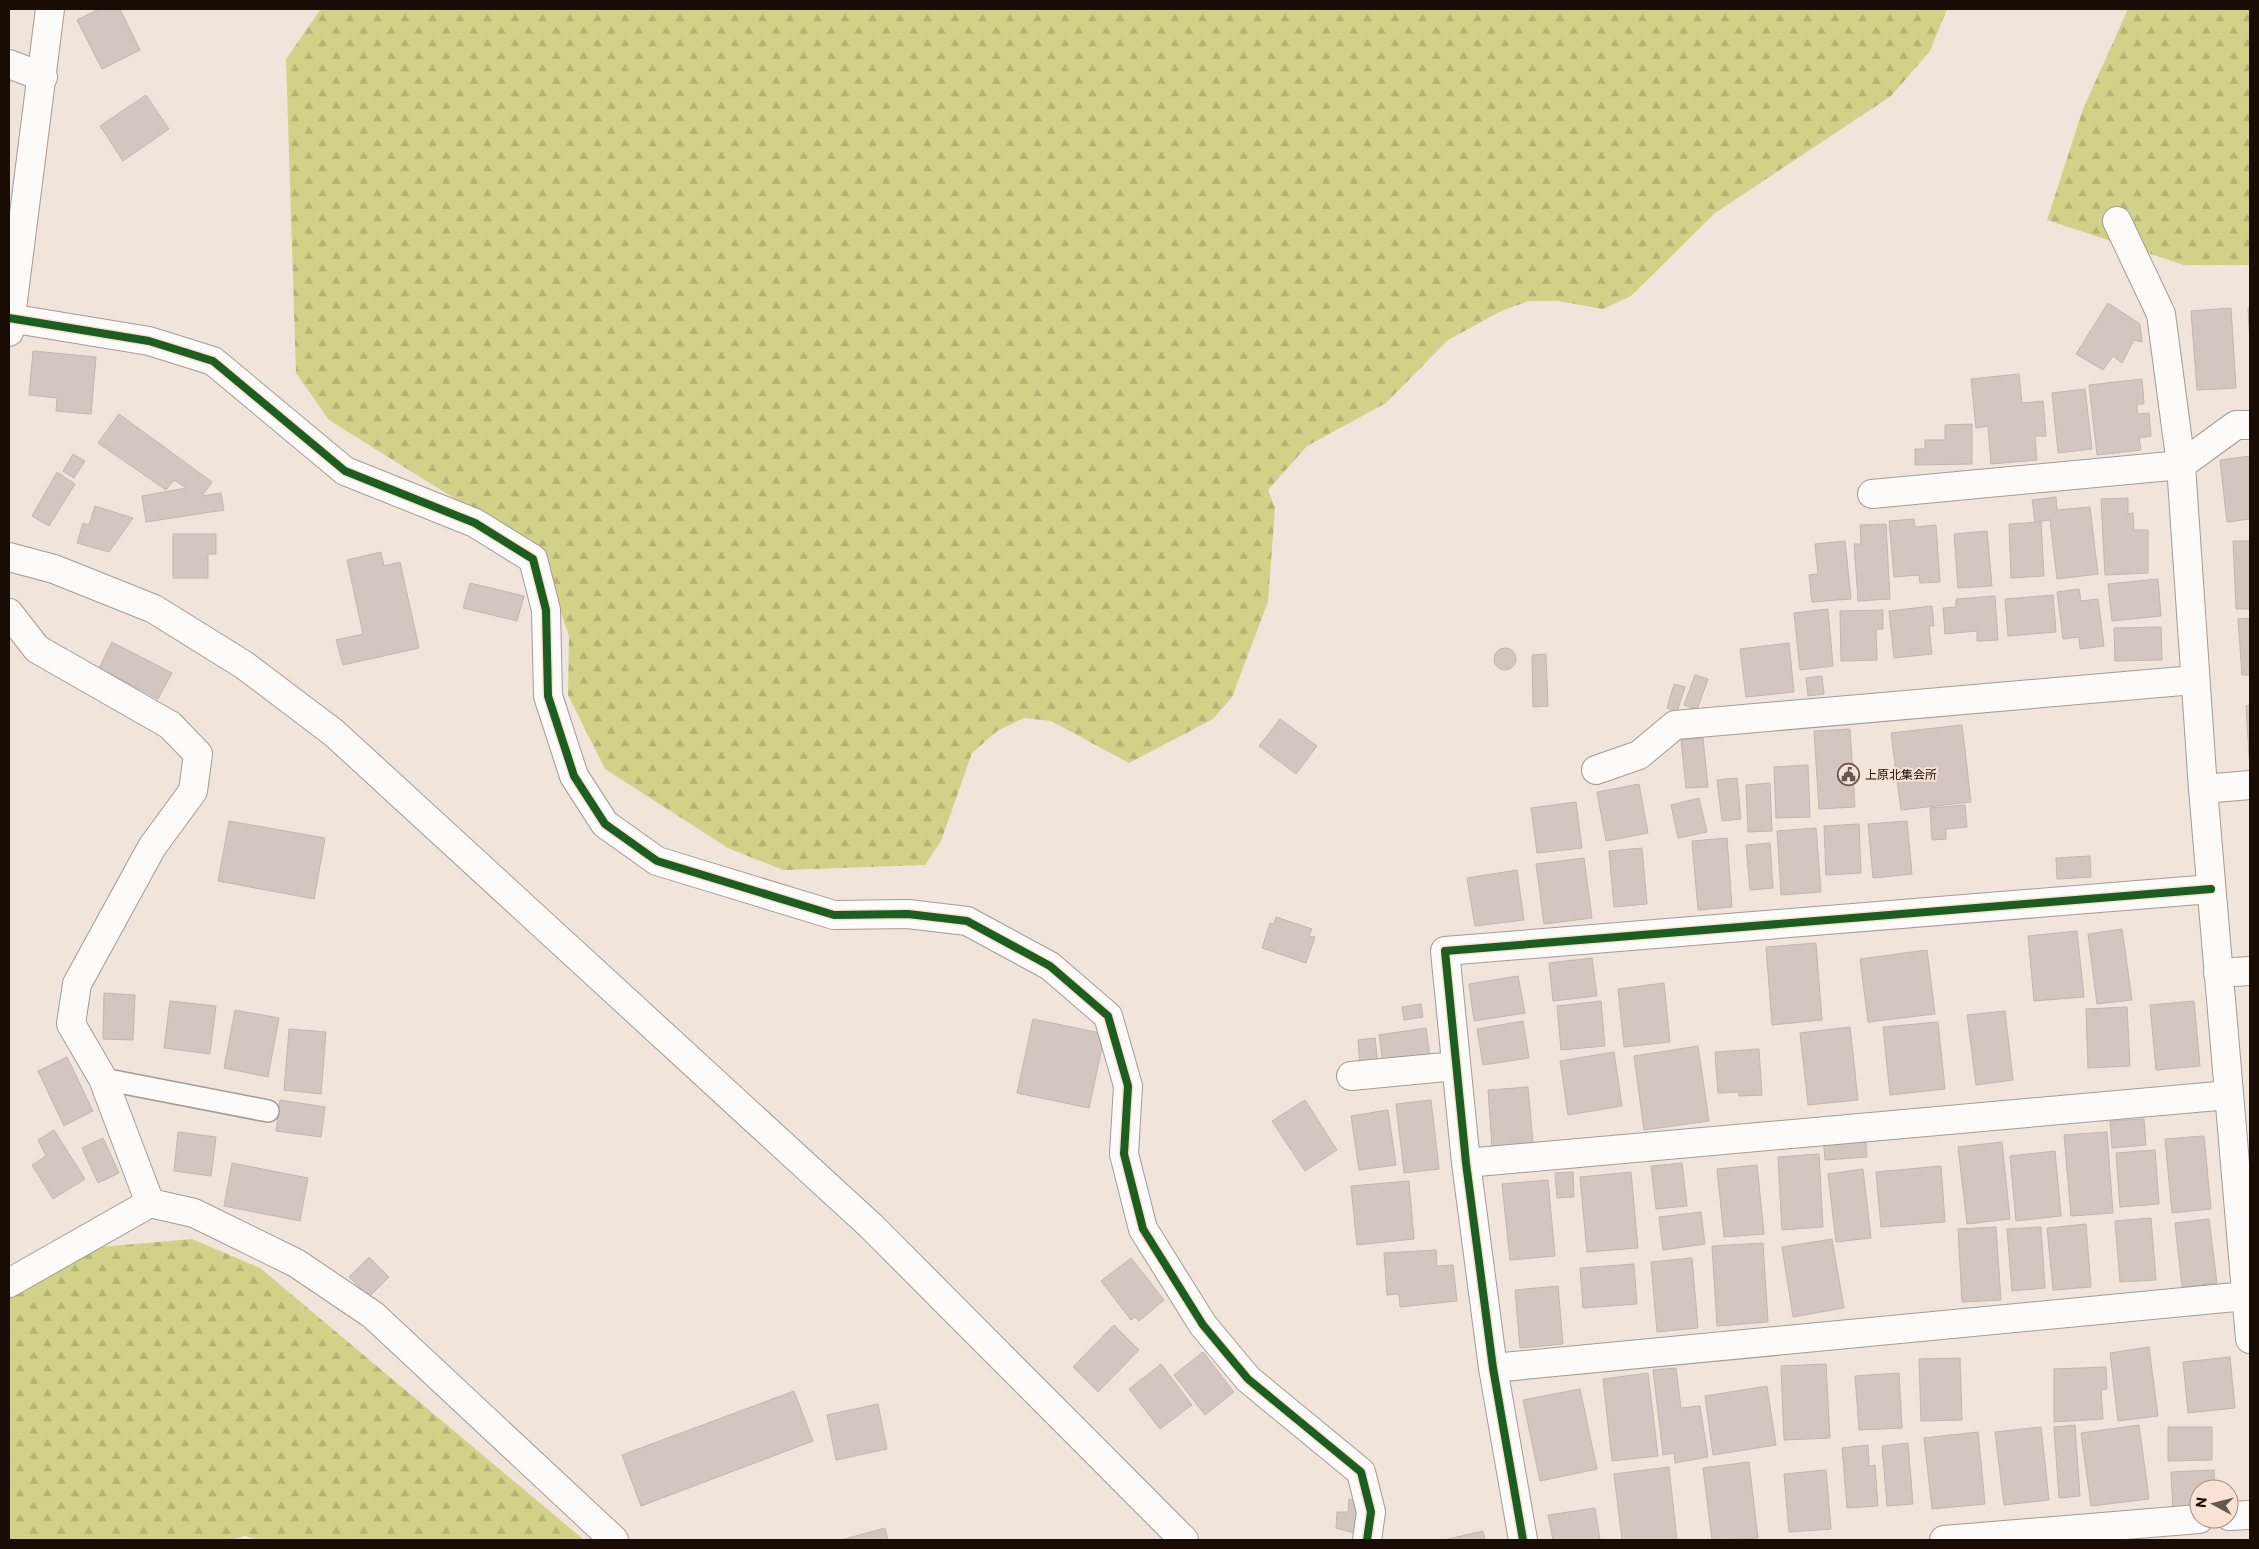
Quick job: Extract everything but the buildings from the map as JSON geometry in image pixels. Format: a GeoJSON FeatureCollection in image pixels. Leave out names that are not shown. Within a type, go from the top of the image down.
{"type":"FeatureCollection","features":[{"type":"Feature","properties":{"kind":"street"},"geometry":{"type":"LineString","coordinates":[[50,9],[43,77],[10,323],[149,341],[213,361],[345,471],[475,524],[533,558],[546,610],[548,696],[574,776],[605,824],[657,861],[834,915],[908,914],[967,921],[1050,966],[1108,1016],[1128,1086],[1124,1154],[1143,1229],[1203,1325],[1248,1378],[1361,1472],[1371,1512],[1367,1540]]}},
{"type":"Feature","properties":{"kind":"street"},"geometry":{"type":"LineString","coordinates":[[9,64],[43,77]]}},
{"type":"Feature","properties":{"kind":"street"},"geometry":{"type":"LineString","coordinates":[[2117,221],[2161,314],[2181,465],[2194,680],[2250,1339]]}},
{"type":"Feature","properties":{"kind":"street"},"geometry":{"type":"LineString","coordinates":[[1872,494],[2181,465],[2236,425],[2250,425]]}},
{"type":"Feature","properties":{"kind":"street"},"geometry":{"type":"LineString","coordinates":[[9,557],[54,570],[154,609],[244,665],[334,733],[871,1226],[1184,1540]]}},
{"type":"Feature","properties":{"kind":"street"},"geometry":{"type":"LineString","coordinates":[[9,613],[37,649],[170,725],[198,754],[193,791],[152,847],[77,984],[71,1024],[103,1079],[150,1204]]}},
{"type":"Feature","properties":{"kind":"street"},"geometry":{"type":"LineString","coordinates":[[1596,770],[1639,755],[1675,725],[2194,680]]}},
{"type":"Feature","properties":{"kind":"street"},"geometry":{"type":"LineString","coordinates":[[2203,789],[2250,785]]}},
{"type":"Feature","properties":{"kind":"street"},"geometry":{"type":"LineString","coordinates":[[1523,1540],[1493,1368],[1466,1163],[1445,951],[2211,889]]}},
{"type":"Feature","properties":{"kind":"street"},"geometry":{"type":"LineString","coordinates":[[2218,973],[2250,972]]}},
{"type":"Feature","properties":{"kind":"street"},"geometry":{"type":"LineString","coordinates":[[1351,1076],[1456,1066]]}},
{"type":"Feature","properties":{"kind":"street"},"geometry":{"type":"LineString","coordinates":[[1466,1163],[2229,1095]]}},
{"type":"Feature","properties":{"kind":"street"},"geometry":{"type":"LineString","coordinates":[[9,1283],[150,1204],[194,1214],[296,1263],[373,1315],[614,1540]]}},
{"type":"Feature","properties":{"kind":"street"},"geometry":{"type":"LineString","coordinates":[[1493,1368],[2246,1296]]}},
{"type":"Feature","properties":{"kind":"street"},"geometry":{"type":"LineString","coordinates":[[1944,1540],[2189,1520]]}},
{"type":"Feature","properties":{"kind":"lane"},"geometry":{"type":"LineString","coordinates":[[103,1079],[268,1111]]}},
{"type":"Feature","properties":{"kind":"green space"},"geometry":{"type":"Polygon","coordinates":[[[321,9],[1947,9],[1930,51],[1891,96],[1715,213],[1631,296],[1603,309],[1558,301],[1529,301],[1501,311],[1448,340],[1386,403],[1307,446],[1268,490],[1275,508],[1268,602],[1232,697],[1213,719],[1129,763],[1051,721],[1024,718],[997,731],[972,753],[941,841],[925,865],[783,870],[728,848],[605,769],[568,695],[569,636],[540,552],[329,420],[296,373],[286,59],[321,9]]]}},
{"type":"Feature","properties":{"kind":"green space"},"geometry":{"type":"Polygon","coordinates":[[[2128,9],[2250,9],[2250,265],[2184,265],[2047,220],[2083,109],[2128,9]]]}},
{"type":"Feature","properties":{"kind":"green space"},"geometry":{"type":"Polygon","coordinates":[[[192,1239],[260,1268],[584,1540],[260,1540],[245,1536],[230,1540],[9,1540],[9,1297],[100,1247],[192,1239]]]}},
{"type":"Feature","properties":{"kind":"cycle path"},"geometry":{"type":"LineString","coordinates":[[9,318],[149,341],[213,361],[345,471],[475,523],[533,559],[546,610],[548,696],[574,776],[605,824],[657,861],[834,915],[908,914],[967,921],[1050,966],[1108,1016],[1128,1086],[1124,1154],[1143,1229],[1203,1325],[1248,1379],[1361,1472],[1371,1512],[1367,1540]]}},
{"type":"Feature","properties":{"kind":"cycle path"},"geometry":{"type":"LineString","coordinates":[[1523,1540],[1493,1368],[1466,1163],[1445,951],[2211,889]]}},
{"type":"Feature","properties":{"kind":"place","name":"上原北集会所"},"geometry":{"type":"Point","coordinates":[1849,775]}}]}
